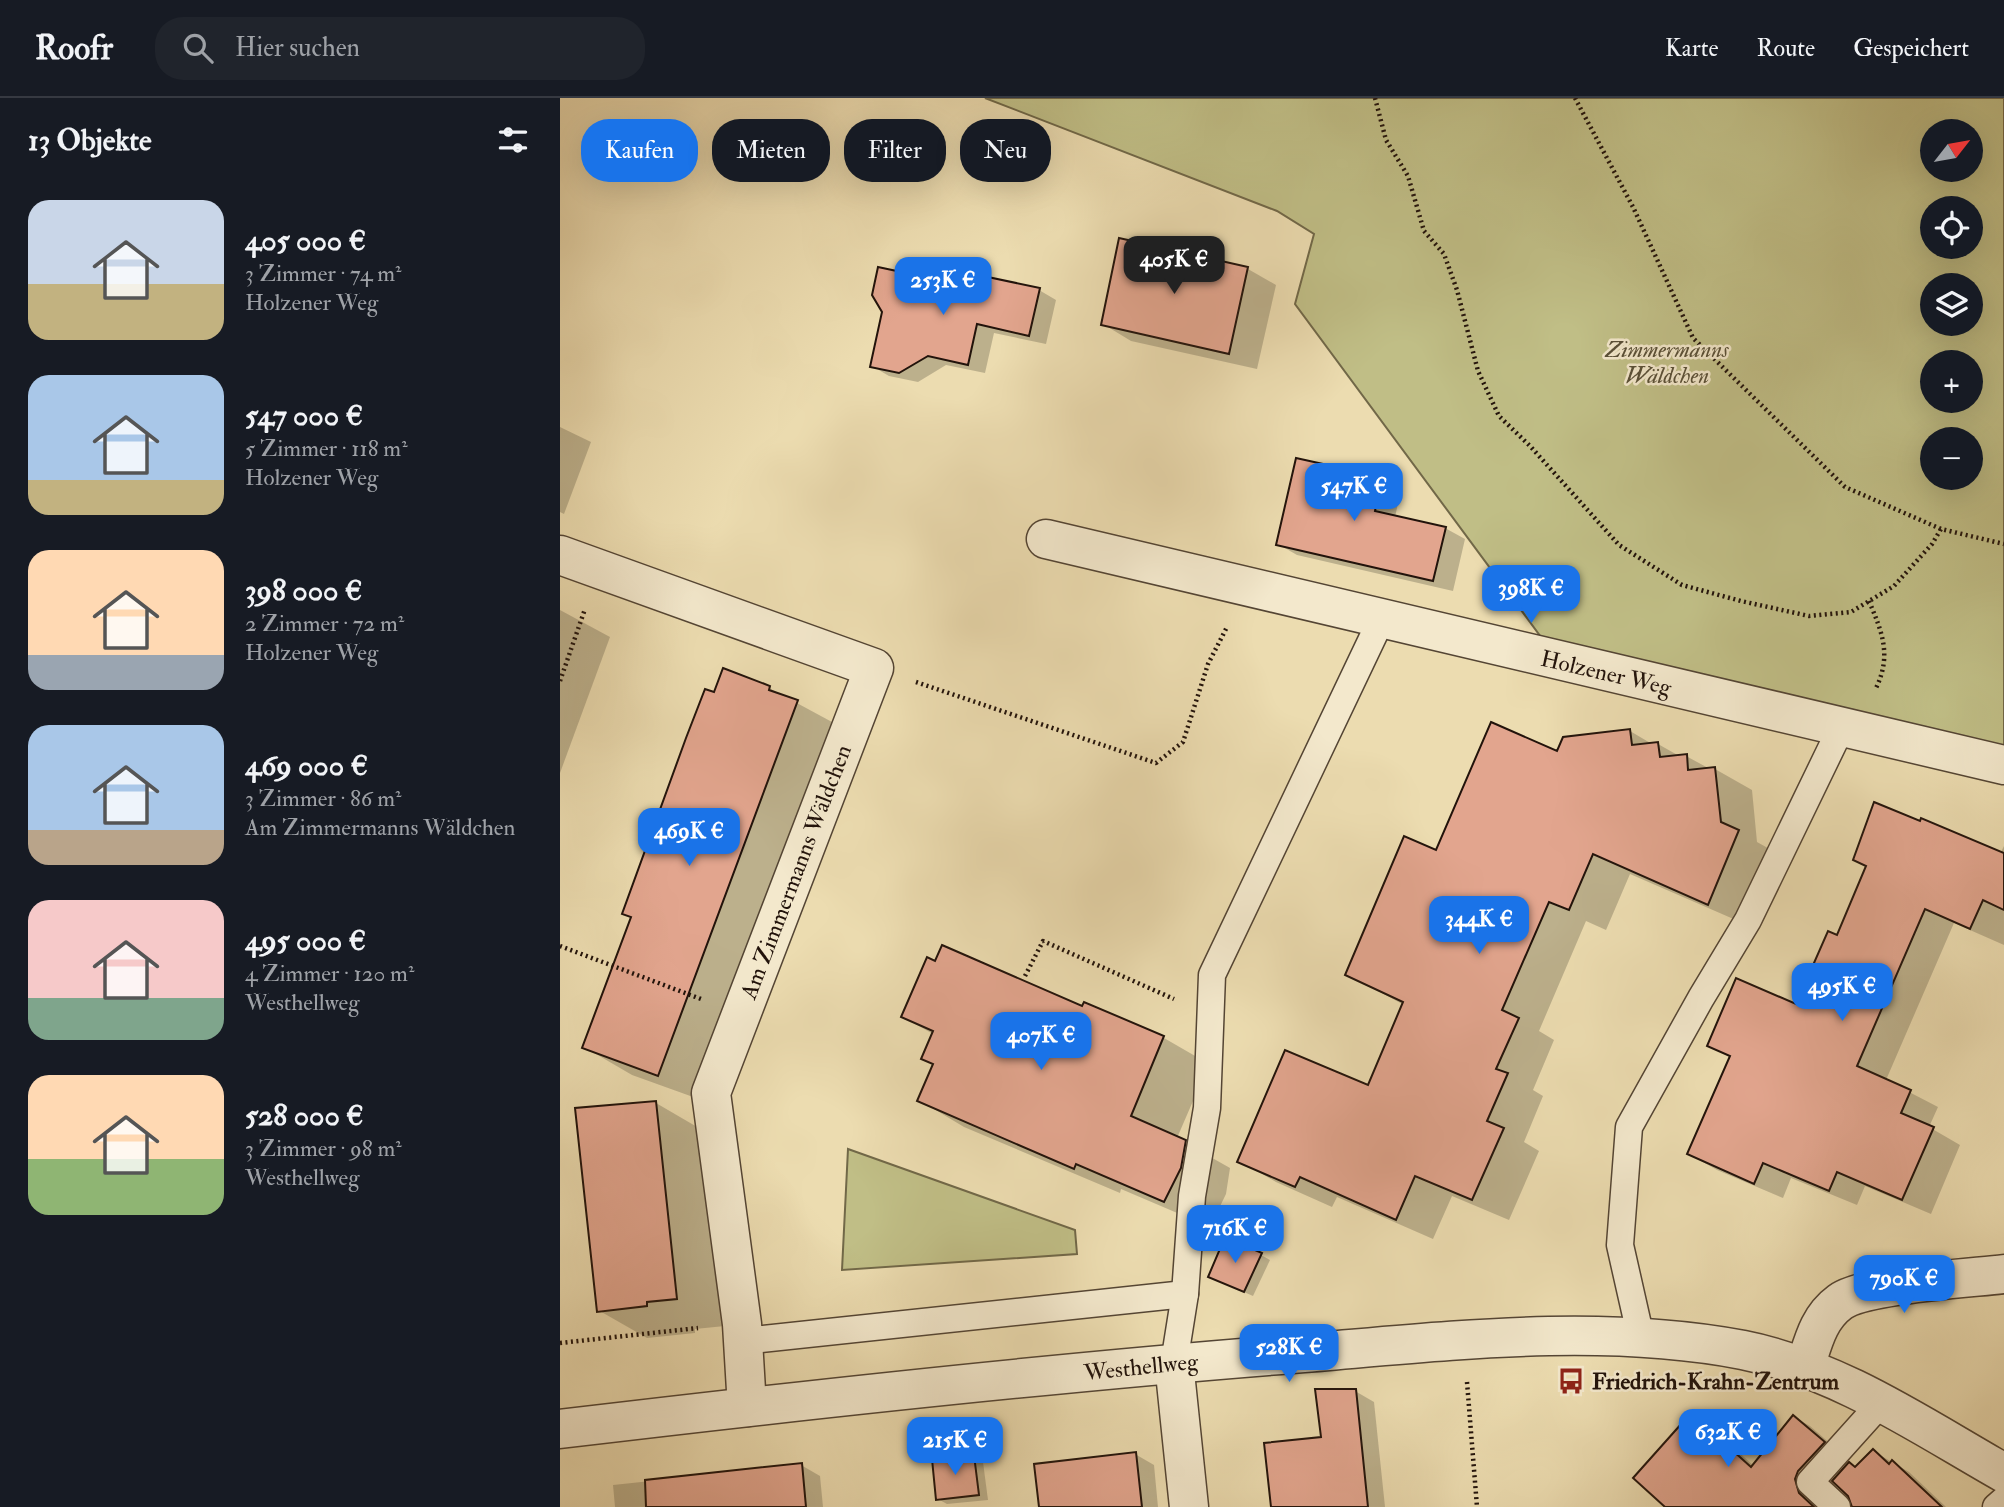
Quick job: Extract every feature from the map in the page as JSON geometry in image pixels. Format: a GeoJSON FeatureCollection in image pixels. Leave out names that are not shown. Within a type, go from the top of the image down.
{"type":"FeatureCollection","features":[{"type":"Feature","properties":{"kind":"street","name":"Holzener Weg"},"geometry":{"type":"LineString","coordinates":[[1046,539],[2004,765]]}},
{"type":"Feature","properties":{"kind":"street"},"geometry":{"type":"LineString","coordinates":[[560,555],[874,668]]}},
{"type":"Feature","properties":{"kind":"street","name":"Am Zimmermanns Wäldchen"},"geometry":{"type":"LineString","coordinates":[[747,1407],[743,1332],[710,1093],[874,668]]}},
{"type":"Feature","properties":{"kind":"street"},"geometry":{"type":"LineString","coordinates":[[1805,1367],[1819,1324],[1841,1301],[1881,1288],[2004,1274]]}},
{"type":"Feature","properties":{"kind":"street","name":"Westhellweg"},"geometry":{"type":"LineString","coordinates":[[560,1429],[1174,1363],[1466,1340],[1566,1336],[1641,1338],[1745,1350],[1805,1367],[1844,1383],[2004,1473]]}},
{"type":"Feature","properties":{"kind":"street"},"geometry":{"type":"LineString","coordinates":[[1174,1363],[1189,1507]]}},
{"type":"Feature","properties":{"kind":"lane"},"geometry":{"type":"LineString","coordinates":[[1174,1363],[1185,1294],[1192,1196],[1207,1108],[1212,975],[1381,620]]}},
{"type":"Feature","properties":{"kind":"lane"},"geometry":{"type":"LineString","coordinates":[[1641,1338],[1620,1245],[1629,1127],[1700,998],[1748,920],[1841,728]]}},
{"type":"Feature","properties":{"kind":"lane"},"geometry":{"type":"LineString","coordinates":[[743,1332],[1185,1294]]}},
{"type":"Feature","properties":{"kind":"lane"},"geometry":{"type":"LineString","coordinates":[[1837,1507],[1810,1482],[1881,1403]]}},
{"type":"Feature","properties":{"kind":"lane"},"geometry":{"type":"LineString","coordinates":[[1996,1507],[2004,1500]]}},
{"type":"Feature","properties":{"kind":"path"},"geometry":{"type":"LineString","coordinates":[[1375,98],[1386,139],[1408,176],[1424,231],[1444,254],[1457,290],[1478,371],[1499,416],[1530,446],[1619,545],[1682,585],[1809,616],[1851,612],[1894,586],[1932,544],[1941,529]]}},
{"type":"Feature","properties":{"kind":"path"},"geometry":{"type":"LineString","coordinates":[[1575,98],[1633,207],[1693,338],[1845,487],[1941,529],[2004,544]]}},
{"type":"Feature","properties":{"kind":"path"},"geometry":{"type":"LineString","coordinates":[[560,681],[600,570]]}},
{"type":"Feature","properties":{"kind":"path"},"geometry":{"type":"LineString","coordinates":[[874,668],[1156,763],[1183,741],[1209,664],[1247,585]]}},
{"type":"Feature","properties":{"kind":"path"},"geometry":{"type":"LineString","coordinates":[[1841,728],[1863,708],[1878,685],[1884,660],[1884,635],[1869,601]]}},
{"type":"Feature","properties":{"kind":"path"},"geometry":{"type":"LineString","coordinates":[[1025,976],[1043,941],[1210,1015]]}},
{"type":"Feature","properties":{"kind":"path"},"geometry":{"type":"LineString","coordinates":[[560,946],[741,1014]]}},
{"type":"Feature","properties":{"kind":"path"},"geometry":{"type":"LineString","coordinates":[[560,1343],[743,1332]]}},
{"type":"Feature","properties":{"kind":"path"},"geometry":{"type":"LineString","coordinates":[[1466,1340],[1468,1403],[1477,1507]]}},
{"type":"Feature","properties":{"kind":"green space","name":"Zimmermanns Wäldchen"},"geometry":{"type":"Polygon","coordinates":[[[985,98],[2004,98],[2004,748],[1541,637],[1295,304],[1314,234],[1277,211],[1051,124],[1051,119],[1039,119],[985,98]]]}},
{"type":"Feature","properties":{"kind":"green space"},"geometry":{"type":"Polygon","coordinates":[[[848,1149],[1075,1230],[1077,1254],[842,1270],[848,1149]]]}},
{"type":"Feature","properties":{"kind":"building"},"geometry":{"type":"Polygon","coordinates":[[[1119,238],[1248,267],[1229,354],[1101,325],[1119,238]]]}},
{"type":"Feature","properties":{"kind":"building"},"geometry":{"type":"Polygon","coordinates":[[[878,267],[981,289],[983,276],[1040,288],[1029,336],[977,324],[968,365],[928,356],[899,373],[870,367],[882,312],[872,295],[878,267]]]}},
{"type":"Feature","properties":{"kind":"building"},"geometry":{"type":"Polygon","coordinates":[[[1296,458],[1382,477],[1375,511],[1446,527],[1433,581],[1276,545],[1296,458]]]}},
{"type":"Feature","properties":{"kind":"building"},"geometry":{"type":"Polygon","coordinates":[[[723,668],[770,686],[769,690],[798,700],[658,1076],[582,1048],[631,917],[622,914],[686,738],[705,689],[714,692],[723,668]]]}},
{"type":"Feature","properties":{"kind":"building"},"geometry":{"type":"Polygon","coordinates":[[[1491,722],[1557,751],[1563,737],[1630,729],[1632,745],[1658,742],[1660,757],[1687,754],[1688,770],[1715,767],[1721,822],[1739,830],[1708,905],[1593,854],[1569,910],[1549,902],[1502,1010],[1519,1018],[1496,1069],[1508,1073],[1487,1121],[1504,1128],[1472,1200],[1415,1176],[1396,1220],[1300,1177],[1295,1187],[1237,1162],[1285,1050],[1368,1085],[1403,1002],[1345,975],[1404,836],[1436,850],[1491,722]]]}},
{"type":"Feature","properties":{"kind":"building"},"geometry":{"type":"Polygon","coordinates":[[[1874,802],[1920,821],[1921,818],[2004,853],[2004,910],[1983,900],[1970,929],[1925,909],[1857,1066],[1911,1090],[1901,1113],[1934,1127],[1902,1200],[1837,1172],[1829,1191],[1763,1163],[1754,1184],[1687,1154],[1730,1056],[1707,1046],[1736,978],[1796,1004],[1828,931],[1837,935],[1866,866],[1853,860],[1874,802]]]}},
{"type":"Feature","properties":{"kind":"building"},"geometry":{"type":"Polygon","coordinates":[[[942,945],[1082,1006],[1084,1002],[1164,1036],[1131,1116],[1186,1140],[1181,1168],[1164,1202],[1076,1164],[1074,1169],[917,1101],[933,1064],[921,1059],[933,1031],[901,1017],[927,957],[935,961],[942,945]]]}},
{"type":"Feature","properties":{"kind":"building"},"geometry":{"type":"Polygon","coordinates":[[[656,1101],[677,1299],[597,1312],[575,1108],[656,1101]]]}},
{"type":"Feature","properties":{"kind":"building"},"geometry":{"type":"Polygon","coordinates":[[[1225,1237],[1262,1253],[1244,1292],[1208,1277],[1225,1237]]]}},
{"type":"Feature","properties":{"kind":"building"},"geometry":{"type":"Polygon","coordinates":[[[1315,1389],[1356,1389],[1368,1507],[1271,1507],[1264,1443],[1321,1437],[1315,1389]]]}},
{"type":"Feature","properties":{"kind":"building"},"geometry":{"type":"Polygon","coordinates":[[[1691,1413],[1751,1467],[1793,1415],[1825,1442],[1798,1471],[1795,1479],[1799,1493],[1814,1507],[1665,1507],[1633,1478],[1691,1413]]]}},
{"type":"Feature","properties":{"kind":"building"},"geometry":{"type":"Polygon","coordinates":[[[1873,1449],[1889,1464],[1892,1460],[1942,1507],[1852,1507],[1848,1496],[1832,1481],[1849,1462],[1855,1467],[1873,1449]]]}},
{"type":"Feature","properties":{"kind":"building"},"geometry":{"type":"Polygon","coordinates":[[[1136,1452],[1142,1507],[1039,1507],[1034,1464],[1136,1452]]]}},
{"type":"Feature","properties":{"kind":"building"},"geometry":{"type":"Polygon","coordinates":[[[974,1455],[979,1495],[936,1500],[932,1459],[974,1455]]]}},
{"type":"Feature","properties":{"kind":"building"},"geometry":{"type":"Polygon","coordinates":[[[802,1463],[806,1507],[646,1507],[645,1480],[802,1463]]]}},
{"type":"Feature","properties":{"kind":"place","name":"Friedrich-Krahn-Zentrum"},"geometry":{"type":"Point","coordinates":[1571,1381]}}]}
